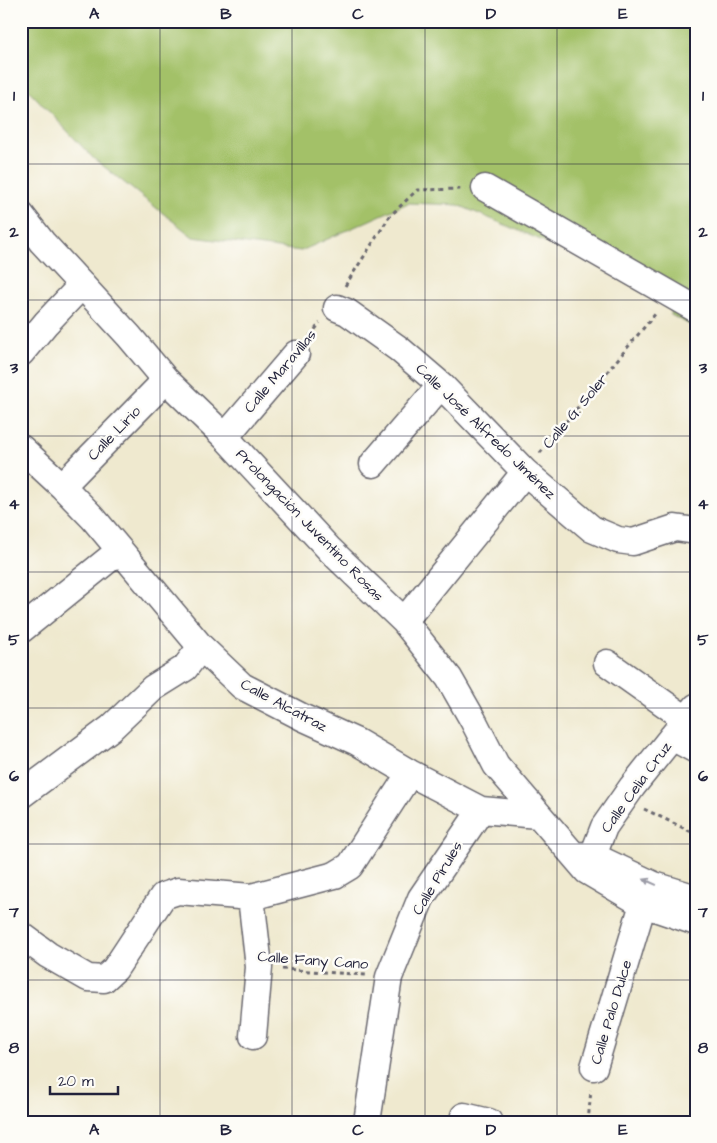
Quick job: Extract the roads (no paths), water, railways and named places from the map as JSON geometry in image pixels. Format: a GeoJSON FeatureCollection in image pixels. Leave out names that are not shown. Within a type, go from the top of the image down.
{"type":"FeatureCollection","features":[{"type":"Feature","properties":{"kind":"street"},"geometry":{"type":"LineString","coordinates":[[484,188],[696,309]]}},
{"type":"Feature","properties":{"kind":"street","name":"Prolongación Juventino Rosas"},"geometry":{"type":"LineString","coordinates":[[21,215],[42,242],[130,336],[166,380],[225,436],[330,550],[404,622],[449,678],[474,720],[496,765],[538,816],[584,861],[643,904],[696,922]]}},
{"type":"Feature","properties":{"kind":"street"},"geometry":{"type":"LineString","coordinates":[[21,353],[82,285]]}},
{"type":"Feature","properties":{"kind":"street","name":"Calle José Alfredo Jiménez"},"geometry":{"type":"LineString","coordinates":[[337,308],[347,312],[398,348],[441,385],[525,472],[592,529],[618,540],[633,542],[674,528],[696,531]]}},
{"type":"Feature","properties":{"kind":"street","name":"Calle Maravillas"},"geometry":{"type":"LineString","coordinates":[[225,436],[296,354]]}},
{"type":"Feature","properties":{"kind":"street","name":"Calle Lirio"},"geometry":{"type":"LineString","coordinates":[[62,486],[166,380]]}},
{"type":"Feature","properties":{"kind":"street"},"geometry":{"type":"LineString","coordinates":[[372,464],[441,385]]}},
{"type":"Feature","properties":{"kind":"street","name":"Calle Alcatraz"},"geometry":{"type":"LineString","coordinates":[[21,448],[93,518],[201,647],[242,686],[304,718],[357,742],[410,773],[481,810],[538,816]]}},
{"type":"Feature","properties":{"kind":"street"},"geometry":{"type":"LineString","coordinates":[[404,622],[525,472]]}},
{"type":"Feature","properties":{"kind":"street"},"geometry":{"type":"LineString","coordinates":[[21,630],[119,551]]}},
{"type":"Feature","properties":{"kind":"street"},"geometry":{"type":"LineString","coordinates":[[21,794],[111,728],[153,688],[185,668],[201,647]]}},
{"type":"Feature","properties":{"kind":"street"},"geometry":{"type":"LineString","coordinates":[[608,663],[685,721],[696,750]]}},
{"type":"Feature","properties":{"kind":"street","name":"Calle Celia Cruz"},"geometry":{"type":"LineString","coordinates":[[584,861],[604,827],[624,799],[685,721]]}},
{"type":"Feature","properties":{"kind":"street"},"geometry":{"type":"LineString","coordinates":[[21,935],[48,955],[88,978],[104,979],[115,969],[163,896],[178,891],[251,897],[335,875],[343,871],[350,866],[410,773]]}},
{"type":"Feature","properties":{"kind":"street","name":"Calle Pirules"},"geometry":{"type":"LineString","coordinates":[[369,1121],[389,977],[400,946],[421,898],[481,810]]}},
{"type":"Feature","properties":{"kind":"street","name":"Prolongación Juventino Rosas"},"geometry":{"type":"LineString","coordinates":[[584,861],[696,898]]}},
{"type":"Feature","properties":{"kind":"street"},"geometry":{"type":"LineString","coordinates":[[251,897],[259,967],[253,1036]]}},
{"type":"Feature","properties":{"kind":"street","name":"Calle Palo Dulce"},"geometry":{"type":"LineString","coordinates":[[594,1067],[643,904]]}}]}
